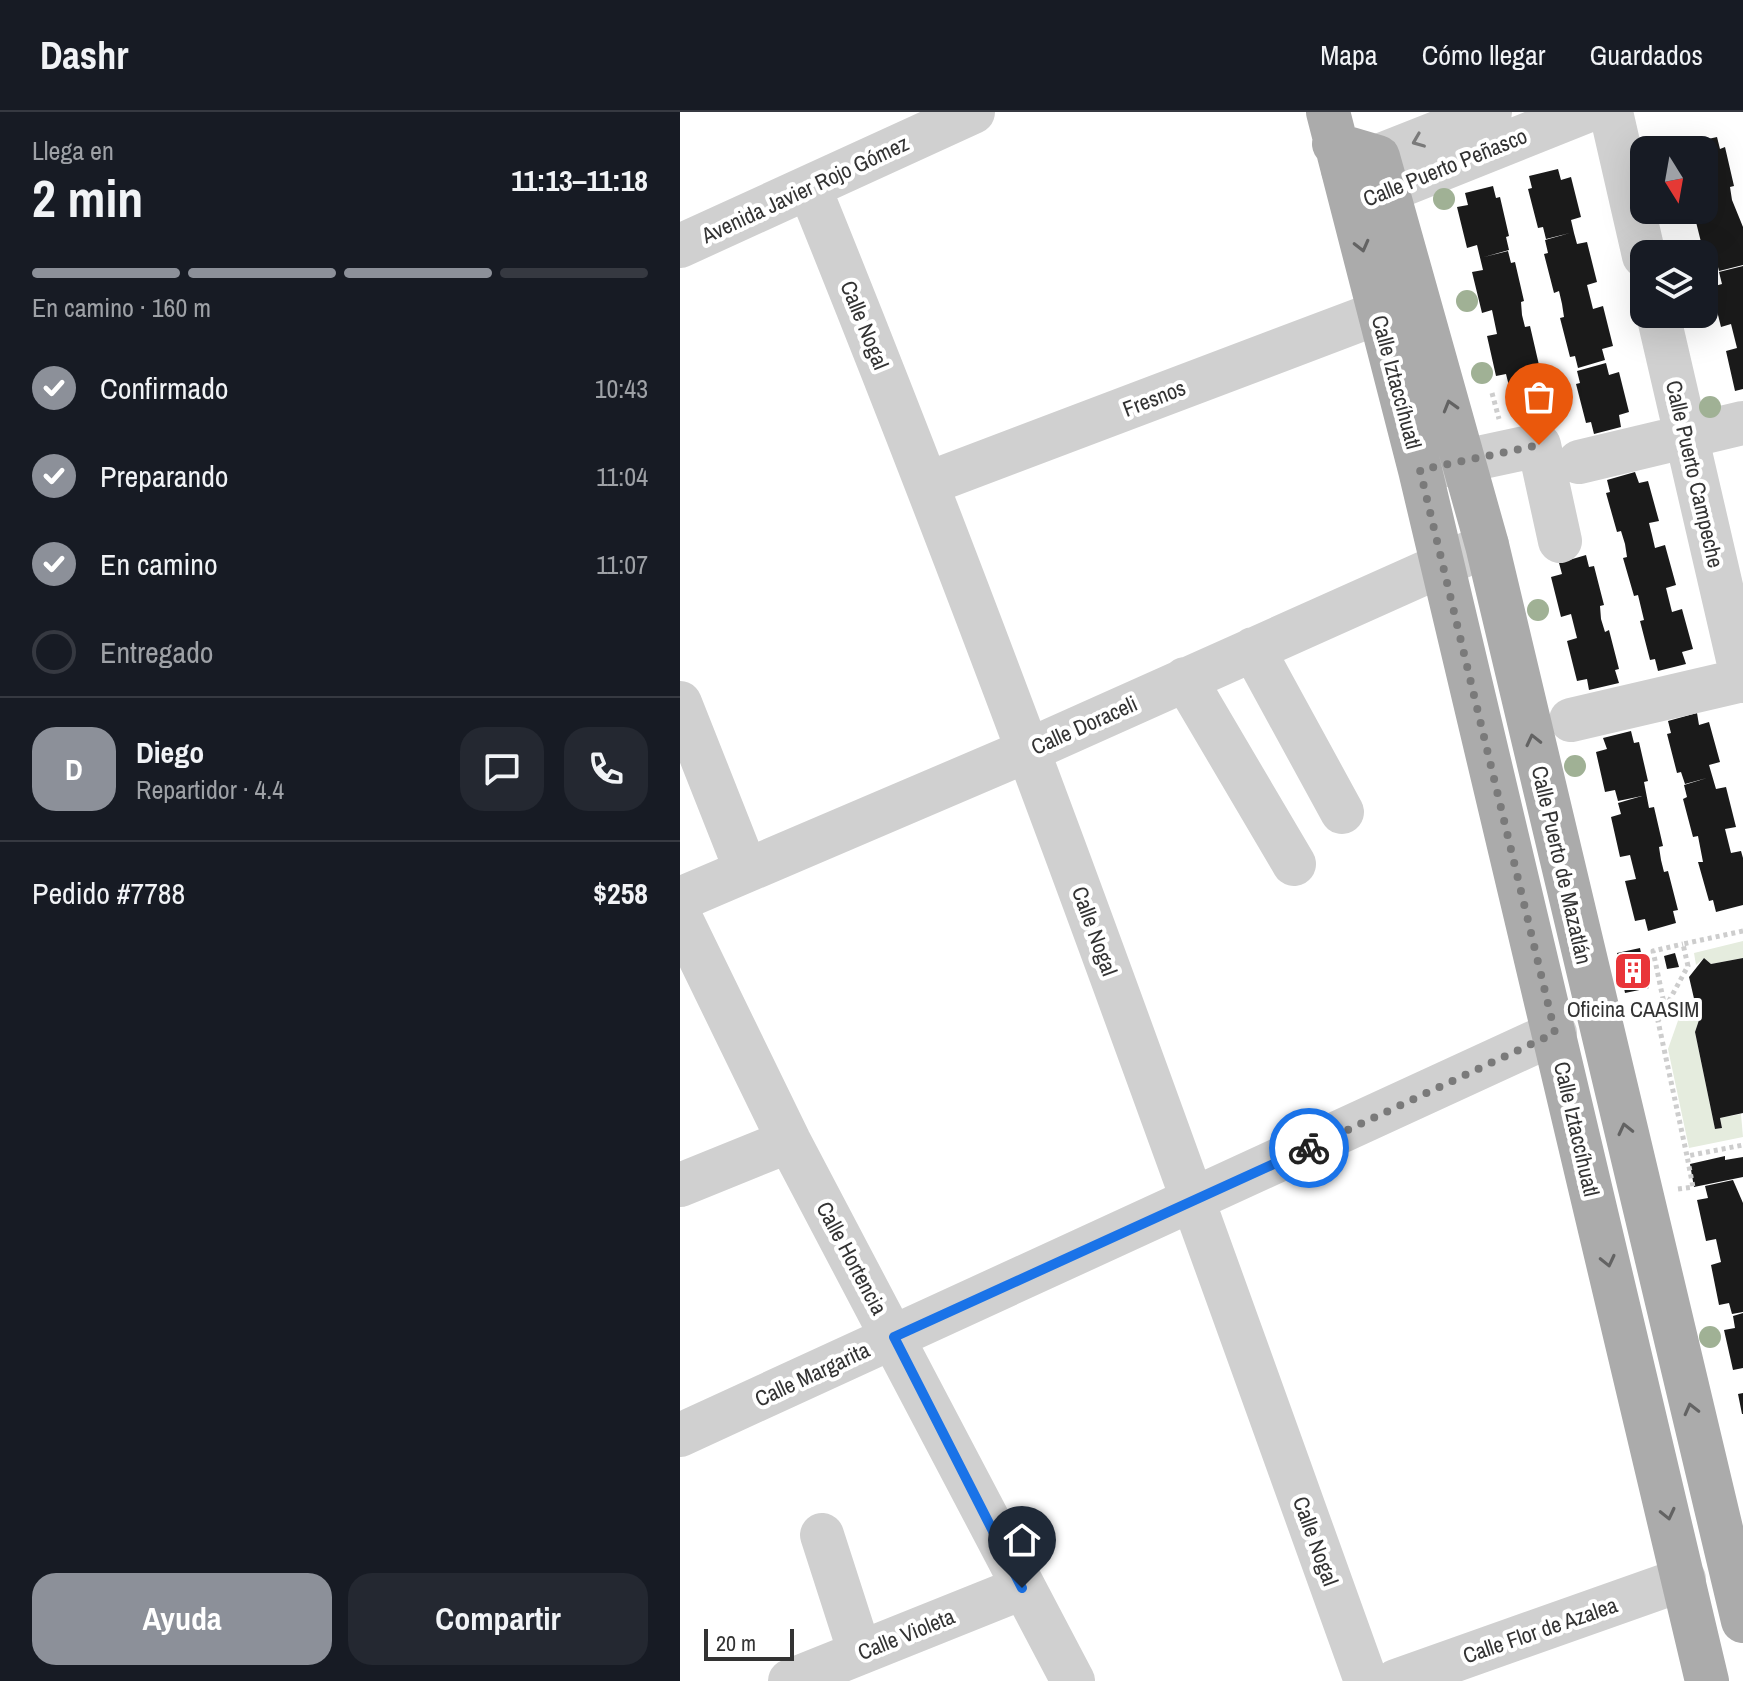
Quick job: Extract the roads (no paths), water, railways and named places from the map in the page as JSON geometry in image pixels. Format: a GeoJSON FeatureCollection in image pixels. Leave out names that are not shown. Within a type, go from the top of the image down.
{"type":"FeatureCollection","features":[{"type":"Feature","properties":{"kind":"main road","name":"Calle Iztaccíhuatl"},"geometry":{"type":"LineString","coordinates":[[1354,163],[1378,313],[1420,470],[1707,1681]]}},
{"type":"Feature","properties":{"kind":"main road","name":"Calle Puerto de Mazatlán"},"geometry":{"type":"LineString","coordinates":[[1354,163],[1465,460],[1743,1621]]}},
{"type":"Feature","properties":{"kind":"main road"},"geometry":{"type":"LineString","coordinates":[[1596,1207],[1640,1195]]}},
{"type":"Feature","properties":{"kind":"street","name":"Avenida Javier Rojo Gómez"},"geometry":{"type":"LineString","coordinates":[[680,246],[973,112]]}},
{"type":"Feature","properties":{"kind":"street","name":"Calle Puerto Peñasco"},"geometry":{"type":"LineString","coordinates":[[1354,163],[1490,112]]}},
{"type":"Feature","properties":{"kind":"street","name":"Calle Puerto Peñasco"},"geometry":{"type":"LineString","coordinates":[[1354,163],[1584,112]]}},
{"type":"Feature","properties":{"kind":"street"},"geometry":{"type":"LineString","coordinates":[[1611,112],[1640,240]]}},
{"type":"Feature","properties":{"kind":"street","name":"Calle Nogal"},"geometry":{"type":"LineString","coordinates":[[809,187],[929,483],[1029,750],[1366,1681]]}},
{"type":"Feature","properties":{"kind":"street","name":"Fresnos"},"geometry":{"type":"LineString","coordinates":[[929,483],[1378,313]]}},
{"type":"Feature","properties":{"kind":"street","name":"Calle Puerto Campeche"},"geometry":{"type":"LineString","coordinates":[[1661,328],[1743,680]]}},
{"type":"Feature","properties":{"kind":"street"},"geometry":{"type":"LineString","coordinates":[[1579,462],[1743,423]]}},
{"type":"Feature","properties":{"kind":"street"},"geometry":{"type":"LineString","coordinates":[[1420,470],[1539,445],[1560,541]]}},
{"type":"Feature","properties":{"kind":"street","name":"Calle Doraceli"},"geometry":{"type":"LineString","coordinates":[[680,899],[1029,750],[1487,545]]}},
{"type":"Feature","properties":{"kind":"street"},"geometry":{"type":"LineString","coordinates":[[1253,649],[1342,812]]}},
{"type":"Feature","properties":{"kind":"street"},"geometry":{"type":"LineString","coordinates":[[1185,679],[1294,864]]}},
{"type":"Feature","properties":{"kind":"street"},"geometry":{"type":"LineString","coordinates":[[1571,720],[1743,680]]}},
{"type":"Feature","properties":{"kind":"street"},"geometry":{"type":"LineString","coordinates":[[680,703],[746,870]]}},
{"type":"Feature","properties":{"kind":"street","name":"Calle Hortencia"},"geometry":{"type":"LineString","coordinates":[[680,917],[789,1141],[1073,1681]]}},
{"type":"Feature","properties":{"kind":"street","name":"Calle Margarita"},"geometry":{"type":"LineString","coordinates":[[680,1435],[1193,1202],[1555,1033]]}},
{"type":"Feature","properties":{"kind":"street"},"geometry":{"type":"LineString","coordinates":[[680,1185],[789,1141]]}},
{"type":"Feature","properties":{"kind":"street"},"geometry":{"type":"LineString","coordinates":[[822,1535],[860,1653]]}},
{"type":"Feature","properties":{"kind":"street","name":"Calle Flor de Azalea"},"geometry":{"type":"LineString","coordinates":[[1396,1681],[1684,1579]]}},
{"type":"Feature","properties":{"kind":"street","name":"Calle Violeta"},"geometry":{"type":"LineString","coordinates":[[790,1681],[1022,1588]]}},
{"type":"Feature","properties":{"kind":"place","name":"Oficina CAASIM"},"geometry":{"type":"Point","coordinates":[1633,971]}}]}
